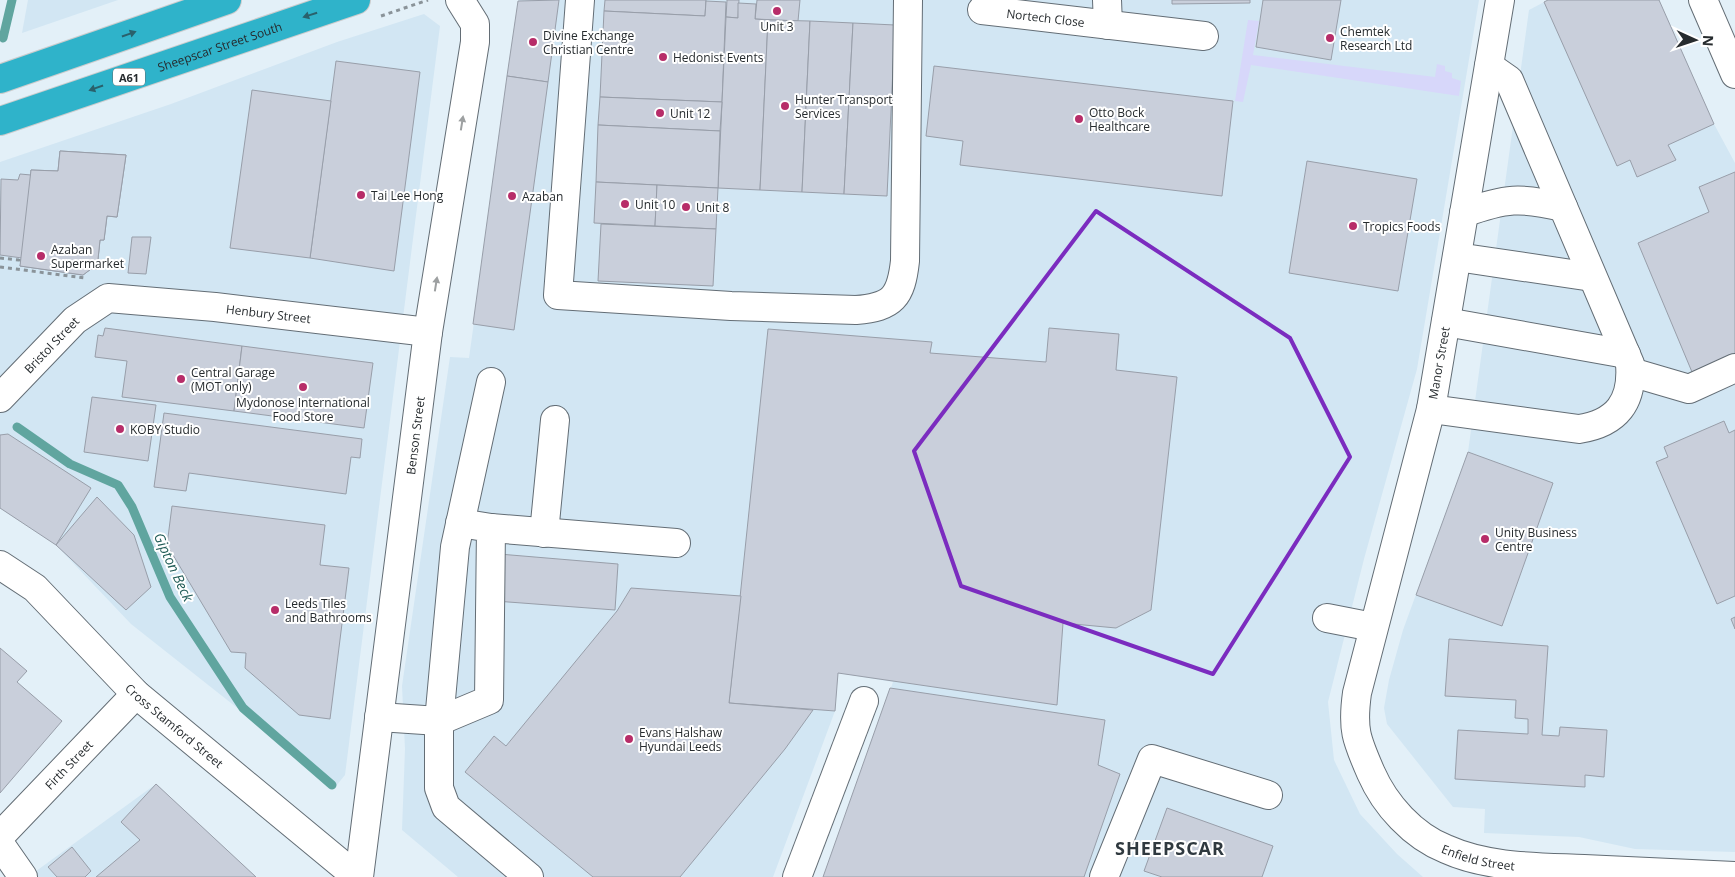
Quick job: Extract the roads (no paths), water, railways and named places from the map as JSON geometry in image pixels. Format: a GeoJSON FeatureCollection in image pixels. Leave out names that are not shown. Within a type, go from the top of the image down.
{"type":"FeatureCollection","features":[{"type":"Feature","properties":{"kind":"highway"},"geometry":{"type":"LineString","coordinates":[[0,79],[226,0]]}},
{"type":"Feature","properties":{"kind":"highway","name":"Sheepscar Street South"},"geometry":{"type":"LineString","coordinates":[[0,121],[356,0]]}},
{"type":"Feature","properties":{"kind":"street","name":"Benson Street"},"geometry":{"type":"LineString","coordinates":[[358,877],[428,332],[475,42],[475,24],[460,0]]}},
{"type":"Feature","properties":{"kind":"street"},"geometry":{"type":"LineString","coordinates":[[580,0],[558,296],[731,306],[856,310],[877,308],[894,300],[902,283],[905,261],[908,0]]}},
{"type":"Feature","properties":{"kind":"street","name":"Manor Street"},"geometry":{"type":"LineString","coordinates":[[1353,721],[1357,692],[1373,627],[1431,409],[1500,0]]}},
{"type":"Feature","properties":{"kind":"street"},"geometry":{"type":"LineString","coordinates":[[1703,0],[1735,73]]}},
{"type":"Feature","properties":{"kind":"street","name":"Nortech Close"},"geometry":{"type":"LineString","coordinates":[[982,10],[1108,13],[1204,36]]}},
{"type":"Feature","properties":{"kind":"street"},"geometry":{"type":"LineString","coordinates":[[1431,409],[1579,428],[1595,426],[1609,420],[1620,409],[1628,395],[1628,363],[1563,207],[1509,80],[1489,66]]}},
{"type":"Feature","properties":{"kind":"street"},"geometry":{"type":"LineString","coordinates":[[1464,213],[1496,202],[1530,199],[1563,207]]}},
{"type":"Feature","properties":{"kind":"street"},"geometry":{"type":"LineString","coordinates":[[1456,257],[1592,277]]}},
{"type":"Feature","properties":{"kind":"street","name":"Henbury Street"},"geometry":{"type":"LineString","coordinates":[[108,298],[215,307],[428,332]]}},
{"type":"Feature","properties":{"kind":"street","name":"Bristol Street"},"geometry":{"type":"LineString","coordinates":[[0,398],[75,320],[108,298]]}},
{"type":"Feature","properties":{"kind":"street"},"geometry":{"type":"LineString","coordinates":[[1446,322],[1628,363],[1689,389],[1735,368]]}},
{"type":"Feature","properties":{"kind":"street"},"geometry":{"type":"LineString","coordinates":[[491,382],[455,548],[439,721],[439,788],[446,807],[529,877]]}},
{"type":"Feature","properties":{"kind":"street"},"geometry":{"type":"LineString","coordinates":[[544,532],[554,420]]}},
{"type":"Feature","properties":{"kind":"street"},"geometry":{"type":"LineString","coordinates":[[460,523],[491,528],[676,543]]}},
{"type":"Feature","properties":{"kind":"street"},"geometry":{"type":"LineString","coordinates":[[379,717],[439,721],[488,700],[491,528]]}},
{"type":"Feature","properties":{"kind":"street","name":"Cross Stamford Street"},"geometry":{"type":"LineString","coordinates":[[0,565],[35,588],[136,694],[358,877]]}},
{"type":"Feature","properties":{"kind":"street"},"geometry":{"type":"LineString","coordinates":[[1327,618],[1373,627]]}},
{"type":"Feature","properties":{"kind":"street","name":"Firth Street"},"geometry":{"type":"LineString","coordinates":[[0,836],[136,694]]}},
{"type":"Feature","properties":{"kind":"street"},"geometry":{"type":"LineString","coordinates":[[797,877],[864,701]]}},
{"type":"Feature","properties":{"kind":"street","name":"Enfield Street"},"geometry":{"type":"LineString","coordinates":[[1353,721],[1360,748],[1374,781],[1389,804],[1429,841],[1469,858],[1557,872],[1735,876]]}},
{"type":"Feature","properties":{"kind":"street"},"geometry":{"type":"LineString","coordinates":[[1104,877],[1152,759],[1268,795]]}},
{"type":"Feature","properties":{"kind":"street"},"geometry":{"type":"LineString","coordinates":[[0,844],[23,877]]}},
{"type":"Feature","properties":{"kind":"waterway"},"geometry":{"type":"LineString","coordinates":[[3,38],[12,0]]}},
{"type":"Feature","properties":{"kind":"waterway","name":"Gipton Beck"},"geometry":{"type":"LineString","coordinates":[[17,427],[70,464],[118,485],[132,507],[170,597],[243,708],[332,785]]}},
{"type":"Feature","properties":{"kind":"place","name":"Unit 3"},"geometry":{"type":"Point","coordinates":[777,11]}},
{"type":"Feature","properties":{"kind":"place","name":"Chemtek Research Ltd"},"geometry":{"type":"Point","coordinates":[1330,38]}},
{"type":"Feature","properties":{"kind":"place","name":"Divine Exchange Christian Centre"},"geometry":{"type":"Point","coordinates":[533,42]}},
{"type":"Feature","properties":{"kind":"place","name":"Hedonist Events"},"geometry":{"type":"Point","coordinates":[663,57]}},
{"type":"Feature","properties":{"kind":"place","name":"Hunter Transport Services"},"geometry":{"type":"Point","coordinates":[785,106]}},
{"type":"Feature","properties":{"kind":"place","name":"Unit 12"},"geometry":{"type":"Point","coordinates":[660,113]}},
{"type":"Feature","properties":{"kind":"place","name":"Otto Bock Healthcare"},"geometry":{"type":"Point","coordinates":[1079,119]}},
{"type":"Feature","properties":{"kind":"place","name":"Tai Lee Hong"},"geometry":{"type":"Point","coordinates":[361,195]}},
{"type":"Feature","properties":{"kind":"place","name":"Azaban"},"geometry":{"type":"Point","coordinates":[512,196]}},
{"type":"Feature","properties":{"kind":"place","name":"Unit 10"},"geometry":{"type":"Point","coordinates":[625,204]}},
{"type":"Feature","properties":{"kind":"place","name":"Unit 8"},"geometry":{"type":"Point","coordinates":[686,207]}},
{"type":"Feature","properties":{"kind":"place","name":"Tropics Foods"},"geometry":{"type":"Point","coordinates":[1353,226]}},
{"type":"Feature","properties":{"kind":"place","name":"Azaban Supermarket"},"geometry":{"type":"Point","coordinates":[41,256]}},
{"type":"Feature","properties":{"kind":"place","name":"Central Garage (MOT only)"},"geometry":{"type":"Point","coordinates":[181,379]}},
{"type":"Feature","properties":{"kind":"place","name":"Mydonose International Food Store"},"geometry":{"type":"Point","coordinates":[303,387]}},
{"type":"Feature","properties":{"kind":"place","name":"KOBY Studio"},"geometry":{"type":"Point","coordinates":[120,429]}},
{"type":"Feature","properties":{"kind":"place","name":"Unity Business Centre"},"geometry":{"type":"Point","coordinates":[1485,539]}},
{"type":"Feature","properties":{"kind":"place","name":"Leeds Tiles and Bathrooms"},"geometry":{"type":"Point","coordinates":[275,610]}},
{"type":"Feature","properties":{"kind":"place","name":"Evans Halshaw Hyundai Leeds"},"geometry":{"type":"Point","coordinates":[629,739]}},
{"type":"Feature","properties":{"kind":"district","name":"SHEEPSCAR"},"geometry":{"type":"Point","coordinates":[1170,848]}}]}
